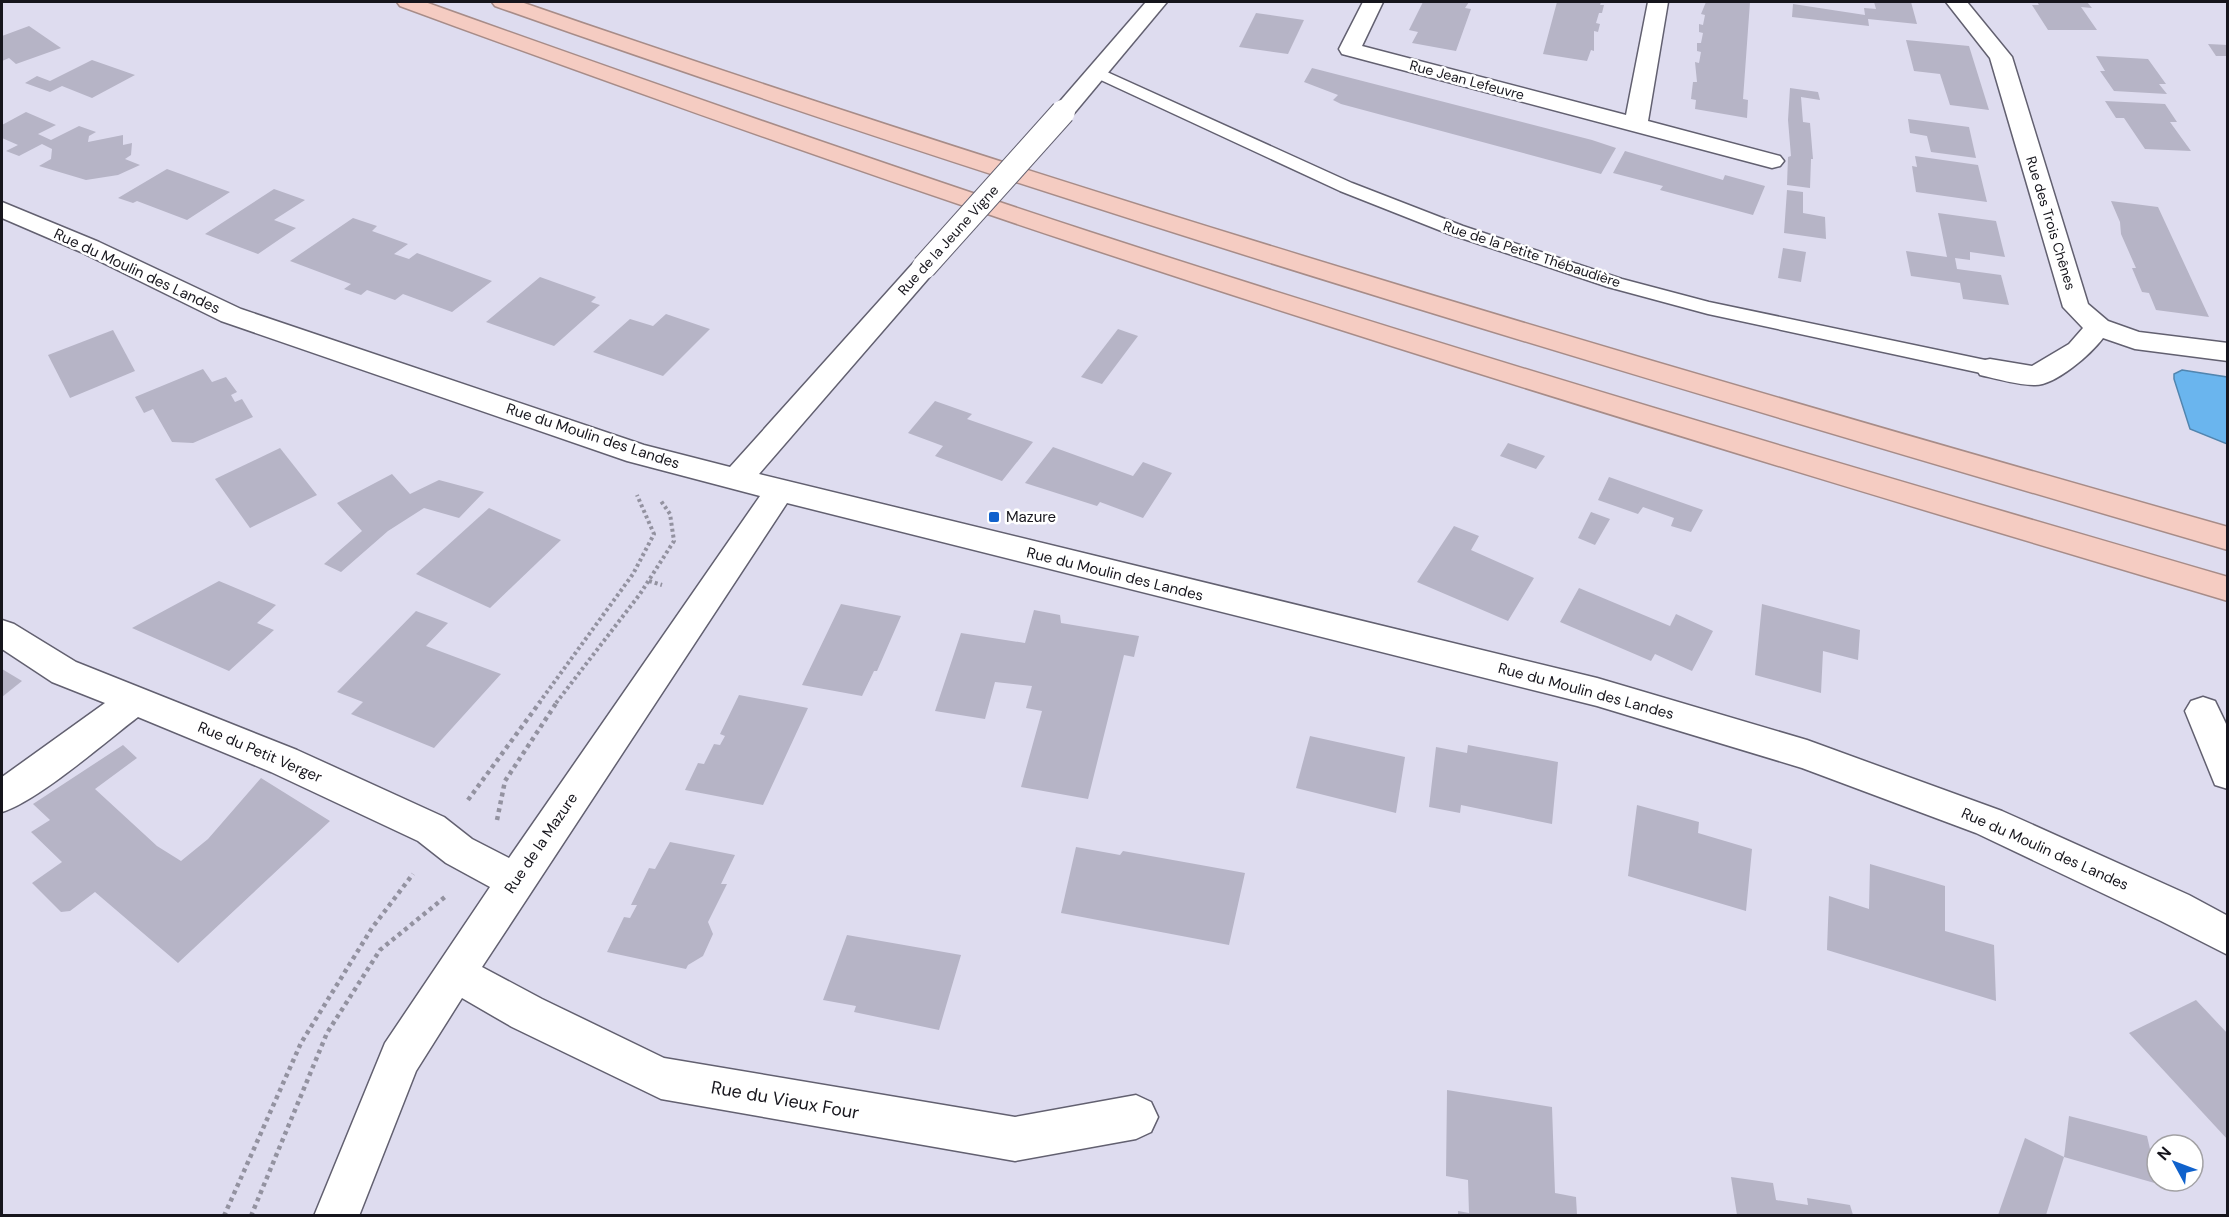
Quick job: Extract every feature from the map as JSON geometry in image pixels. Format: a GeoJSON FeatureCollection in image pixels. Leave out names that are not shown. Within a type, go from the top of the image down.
{"type":"FeatureCollection","features":[{"type":"Feature","properties":{"kind":"highway"},"geometry":{"type":"LineString","coordinates":[[407,2],[847,159],[1257,294],[1612,405],[2228,589]]}},
{"type":"Feature","properties":{"kind":"highway"},"geometry":{"type":"LineString","coordinates":[[502,2],[878,131],[1350,281],[2228,539]]}},
{"type":"Feature","properties":{"kind":"street","name":"Rue de la Jeune Vigne"},"geometry":{"type":"LineString","coordinates":[[738,478],[1063,112],[1156,2]]}},
{"type":"Feature","properties":{"kind":"street","name":"Rue Jean Lefeuvre"},"geometry":{"type":"LineString","coordinates":[[1373,2],[1350,49],[1772,162]]}},
{"type":"Feature","properties":{"kind":"street"},"geometry":{"type":"LineString","coordinates":[[1636,125],[1658,2]]}},
{"type":"Feature","properties":{"kind":"street","name":"Rue des Trois Chênes"},"geometry":{"type":"LineString","coordinates":[[1956,2],[2001,57],[2076,307],[2098,327]]}},
{"type":"Feature","properties":{"kind":"street","name":"Rue du Moulin des Landes"},"geometry":{"type":"LineString","coordinates":[[2,208],[90,247],[231,315],[638,454],[1202,596],[1597,692],[1807,755],[1989,822],[2175,908],[2228,937]]}},
{"type":"Feature","properties":{"kind":"street"},"geometry":{"type":"LineString","coordinates":[[1990,368],[2036,376],[2079,350],[2098,327],[2135,340],[2228,352]]}},
{"type":"Feature","properties":{"kind":"street","name":"Rue de la Mazure"},"geometry":{"type":"LineString","coordinates":[[336,1215],[400,1058],[515,881],[716,588],[780,490]]}},
{"type":"Feature","properties":{"kind":"street","name":"Rue du Petit Verger"},"geometry":{"type":"LineString","coordinates":[[2,633],[64,672],[284,761],[431,829],[459,851],[515,881]]}},
{"type":"Feature","properties":{"kind":"street"},"geometry":{"type":"LineString","coordinates":[[2,796],[47,766],[135,700]]}},
{"type":"Feature","properties":{"kind":"street"},"geometry":{"type":"LineString","coordinates":[[2203,711],[2228,774]]}},
{"type":"Feature","properties":{"kind":"street","name":"Rue du Vieux Four"},"geometry":{"type":"LineString","coordinates":[[455,973],[527,1013],[661,1078],[1015,1139],[1136,1117]]}},
{"type":"Feature","properties":{"kind":"lane","name":"Rue de la Petite Thébaudière"},"geometry":{"type":"LineString","coordinates":[[1096,72],[1346,188],[1456,230],[1615,283],[1708,308],[1990,368]]}},
{"type":"Feature","properties":{"kind":"path"},"geometry":{"type":"LineString","coordinates":[[648,581],[674,541],[670,514],[658,496],[664,477],[674,463]]}},
{"type":"Feature","properties":{"kind":"water"},"geometry":{"type":"Polygon","coordinates":[[[2182,370],[2227,377],[2227,444],[2190,429],[2174,379],[2174,374],[2182,370]]]}},
{"type":"Feature","properties":{"kind":"building"},"geometry":{"type":"Polygon","coordinates":[[[1423,2],[1469,2],[1465,8],[1471,9],[1456,51],[1412,43],[1418,32],[1409,30],[1423,2]]]}},
{"type":"Feature","properties":{"kind":"building"},"geometry":{"type":"Polygon","coordinates":[[[1557,2],[1601,2],[1600,5],[1604,5],[1596,23],[1600,24],[1598,32],[1594,31],[1594,51],[1591,50],[1587,61],[1543,54],[1557,2]]]}},
{"type":"Feature","properties":{"kind":"building"},"geometry":{"type":"Polygon","coordinates":[[[1706,2],[1750,2],[1743,99],[1748,100],[1747,118],[1695,109],[1696,100],[1691,99],[1693,82],[1697,82],[1695,62],[1699,63],[1701,52],[1697,51],[1697,43],[1701,43],[1703,33],[1699,32],[1699,24],[1703,25],[1705,15],[1701,14],[1706,2]]]}},
{"type":"Feature","properties":{"kind":"building"},"geometry":{"type":"Polygon","coordinates":[[[1874,2],[1911,2],[1917,24],[1868,19],[1869,26],[1792,17],[1793,4],[1865,15],[1864,8],[1876,9],[1874,2]]]}},
{"type":"Feature","properties":{"kind":"building"},"geometry":{"type":"Polygon","coordinates":[[[2037,2],[2087,2],[2092,8],[2081,7],[2097,30],[2048,30],[2032,5],[2039,5],[2037,2]]]}},
{"type":"Feature","properties":{"kind":"building"},"geometry":{"type":"Polygon","coordinates":[[[1256,13],[1304,20],[1288,54],[1239,47],[1256,13]]]}},
{"type":"Feature","properties":{"kind":"building"},"geometry":{"type":"Polygon","coordinates":[[[29,26],[61,48],[16,64],[9,58],[2,61],[2,36],[29,26]]]}},
{"type":"Feature","properties":{"kind":"building"},"geometry":{"type":"Polygon","coordinates":[[[1906,40],[1969,46],[1989,110],[1950,105],[1940,74],[1914,71],[1906,40]]]}},
{"type":"Feature","properties":{"kind":"building"},"geometry":{"type":"Polygon","coordinates":[[[2208,44],[2228,45],[2228,56],[2216,56],[2208,44]]]}},
{"type":"Feature","properties":{"kind":"building"},"geometry":{"type":"Polygon","coordinates":[[[2096,56],[2148,59],[2166,84],[2159,84],[2167,94],[2114,91],[2100,71],[2105,71],[2096,56]]]}},
{"type":"Feature","properties":{"kind":"building"},"geometry":{"type":"Polygon","coordinates":[[[92,60],[135,75],[92,98],[62,86],[50,92],[25,83],[37,76],[50,81],[92,60]]]}},
{"type":"Feature","properties":{"kind":"building"},"geometry":{"type":"Polygon","coordinates":[[[1312,68],[1616,148],[1601,174],[1341,104],[1333,100],[1338,95],[1304,82],[1312,68]]]}},
{"type":"Feature","properties":{"kind":"building"},"geometry":{"type":"Polygon","coordinates":[[[1790,88],[1818,92],[1820,100],[1801,97],[1803,122],[1810,123],[1813,159],[1811,159],[1810,188],[1787,185],[1788,157],[1791,156],[1788,120],[1790,88]]]}},
{"type":"Feature","properties":{"kind":"building"},"geometry":{"type":"Polygon","coordinates":[[[2105,101],[2165,104],[2177,122],[2170,122],[2191,151],[2145,149],[2124,118],[2116,118],[2105,101]]]}},
{"type":"Feature","properties":{"kind":"building"},"geometry":{"type":"Polygon","coordinates":[[[26,112],[56,125],[38,134],[51,140],[79,126],[96,132],[89,136],[88,142],[123,135],[123,145],[132,143],[131,155],[125,159],[140,165],[118,175],[86,180],[39,166],[51,159],[52,149],[42,144],[19,156],[6,151],[18,145],[2,138],[2,125],[26,112]]]}},
{"type":"Feature","properties":{"kind":"building"},"geometry":{"type":"Polygon","coordinates":[[[1908,119],[1969,127],[1976,158],[1931,152],[1927,136],[1910,133],[1908,119]]]}},
{"type":"Feature","properties":{"kind":"building"},"geometry":{"type":"Polygon","coordinates":[[[1625,151],[1723,180],[1725,175],[1765,186],[1753,215],[1660,190],[1663,186],[1613,173],[1625,151]]]}},
{"type":"Feature","properties":{"kind":"building"},"geometry":{"type":"Polygon","coordinates":[[[1915,156],[1978,165],[1987,202],[1916,192],[1912,166],[1917,167],[1915,156]]]}},
{"type":"Feature","properties":{"kind":"building"},"geometry":{"type":"Polygon","coordinates":[[[167,169],[230,192],[187,220],[137,201],[133,203],[118,198],[167,169]]]}},
{"type":"Feature","properties":{"kind":"building"},"geometry":{"type":"Polygon","coordinates":[[[274,189],[305,200],[274,220],[296,228],[258,254],[205,234],[274,189]]]}},
{"type":"Feature","properties":{"kind":"building"},"geometry":{"type":"Polygon","coordinates":[[[1787,190],[1803,192],[1803,213],[1825,217],[1826,239],[1784,233],[1787,190]]]}},
{"type":"Feature","properties":{"kind":"building"},"geometry":{"type":"Polygon","coordinates":[[[2111,201],[2158,207],[2209,317],[2156,310],[2149,293],[2142,292],[2132,268],[2136,268],[2121,234],[2120,222],[2111,201]]]}},
{"type":"Feature","properties":{"kind":"building"},"geometry":{"type":"Polygon","coordinates":[[[1938,213],[1996,221],[2005,257],[1970,252],[1970,260],[1955,258],[1957,269],[2001,275],[2009,305],[1963,299],[1960,283],[1911,276],[1906,251],[1947,257],[1938,213]]]}},
{"type":"Feature","properties":{"kind":"building"},"geometry":{"type":"Polygon","coordinates":[[[353,218],[377,226],[372,231],[408,244],[394,254],[409,259],[417,253],[492,281],[452,312],[403,294],[395,300],[367,290],[361,295],[344,289],[351,284],[290,261],[353,218]]]}},
{"type":"Feature","properties":{"kind":"building"},"geometry":{"type":"Polygon","coordinates":[[[1783,248],[1806,252],[1801,282],[1778,278],[1783,248]]]}},
{"type":"Feature","properties":{"kind":"building"},"geometry":{"type":"Polygon","coordinates":[[[540,277],[596,297],[591,302],[600,305],[554,346],[486,322],[540,277]]]}},
{"type":"Feature","properties":{"kind":"building"},"geometry":{"type":"Polygon","coordinates":[[[666,314],[710,329],[663,376],[593,352],[630,319],[653,326],[666,314]]]}},
{"type":"Feature","properties":{"kind":"building"},"geometry":{"type":"Polygon","coordinates":[[[1118,329],[1138,336],[1102,384],[1081,377],[1118,329]]]}},
{"type":"Feature","properties":{"kind":"building"},"geometry":{"type":"Polygon","coordinates":[[[113,330],[135,371],[70,398],[48,355],[113,330]]]}},
{"type":"Feature","properties":{"kind":"building"},"geometry":{"type":"Polygon","coordinates":[[[203,369],[212,382],[226,377],[237,392],[231,395],[235,402],[242,399],[253,417],[193,443],[172,442],[153,409],[144,413],[135,397],[203,369]]]}},
{"type":"Feature","properties":{"kind":"building"},"geometry":{"type":"Polygon","coordinates":[[[935,401],[972,414],[967,419],[1033,442],[1002,481],[935,456],[943,446],[908,433],[935,401]]]}},
{"type":"Feature","properties":{"kind":"building"},"geometry":{"type":"Polygon","coordinates":[[[1508,443],[1545,456],[1536,469],[1500,456],[1508,443]]]}},
{"type":"Feature","properties":{"kind":"building"},"geometry":{"type":"Polygon","coordinates":[[[1053,447],[1133,476],[1143,462],[1172,473],[1143,518],[1100,502],[1097,506],[1025,483],[1053,447]]]}},
{"type":"Feature","properties":{"kind":"building"},"geometry":{"type":"Polygon","coordinates":[[[280,448],[317,495],[250,528],[215,479],[280,448]]]}},
{"type":"Feature","properties":{"kind":"building"},"geometry":{"type":"Polygon","coordinates":[[[392,474],[410,494],[439,480],[484,492],[459,518],[424,508],[388,531],[341,572],[324,564],[362,531],[337,503],[392,474]]]}},
{"type":"Feature","properties":{"kind":"building"},"geometry":{"type":"Polygon","coordinates":[[[1609,477],[1703,510],[1691,532],[1671,526],[1674,518],[1643,507],[1638,514],[1598,500],[1609,477]]]}},
{"type":"Feature","properties":{"kind":"building"},"geometry":{"type":"Polygon","coordinates":[[[489,508],[561,540],[490,608],[416,574],[489,508]]]}},
{"type":"Feature","properties":{"kind":"building"},"geometry":{"type":"Polygon","coordinates":[[[1591,512],[1610,519],[1595,545],[1578,538],[1591,512]]]}},
{"type":"Feature","properties":{"kind":"building"},"geometry":{"type":"Polygon","coordinates":[[[1454,526],[1479,536],[1471,550],[1534,578],[1508,621],[1417,582],[1454,526]]]}},
{"type":"Feature","properties":{"kind":"building"},"geometry":{"type":"Polygon","coordinates":[[[219,581],[276,605],[257,623],[274,630],[229,671],[132,628],[219,581]]]}},
{"type":"Feature","properties":{"kind":"building"},"geometry":{"type":"Polygon","coordinates":[[[1579,588],[1670,626],[1676,614],[1713,631],[1692,671],[1655,654],[1651,661],[1560,622],[1579,588]]]}},
{"type":"Feature","properties":{"kind":"building"},"geometry":{"type":"Polygon","coordinates":[[[841,604],[901,616],[877,671],[874,671],[862,696],[802,685],[841,604]]]}},
{"type":"Feature","properties":{"kind":"building"},"geometry":{"type":"Polygon","coordinates":[[[1762,604],[1860,630],[1858,660],[1823,651],[1821,693],[1755,675],[1762,604]]]}},
{"type":"Feature","properties":{"kind":"building"},"geometry":{"type":"Polygon","coordinates":[[[1034,610],[1060,615],[1061,623],[1139,636],[1134,657],[1124,655],[1088,799],[1021,787],[1042,711],[1026,708],[1032,686],[995,682],[985,719],[935,711],[961,633],[1025,643],[1034,610]]]}},
{"type":"Feature","properties":{"kind":"building"},"geometry":{"type":"Polygon","coordinates":[[[416,611],[448,623],[426,646],[501,674],[434,748],[351,714],[363,702],[337,692],[416,611]]]}},
{"type":"Feature","properties":{"kind":"building"},"geometry":{"type":"Polygon","coordinates":[[[2,669],[22,681],[2,697],[2,669]]]}},
{"type":"Feature","properties":{"kind":"building"},"geometry":{"type":"Polygon","coordinates":[[[739,695],[808,708],[763,805],[685,790],[698,763],[704,764],[714,744],[720,745],[725,736],[720,734],[739,695]]]}},
{"type":"Feature","properties":{"kind":"building"},"geometry":{"type":"Polygon","coordinates":[[[1310,736],[1405,757],[1396,813],[1296,788],[1310,736]]]}},
{"type":"Feature","properties":{"kind":"building"},"geometry":{"type":"Polygon","coordinates":[[[123,745],[137,758],[95,789],[157,846],[181,861],[208,839],[261,778],[330,821],[178,963],[95,892],[70,911],[61,912],[32,883],[62,862],[31,832],[50,820],[33,804],[123,745]]]}},
{"type":"Feature","properties":{"kind":"building"},"geometry":{"type":"Polygon","coordinates":[[[1468,745],[1558,762],[1552,824],[1461,805],[1460,813],[1429,807],[1436,747],[1467,753],[1468,745]]]}},
{"type":"Feature","properties":{"kind":"building"},"geometry":{"type":"Polygon","coordinates":[[[1637,805],[1699,822],[1698,833],[1752,849],[1746,911],[1628,876],[1637,805]]]}},
{"type":"Feature","properties":{"kind":"building"},"geometry":{"type":"Polygon","coordinates":[[[670,842],[735,855],[721,884],[727,884],[708,922],[713,934],[703,956],[688,965],[686,969],[607,952],[624,917],[630,918],[637,905],[631,905],[649,868],[655,869],[670,842]]]}},
{"type":"Feature","properties":{"kind":"building"},"geometry":{"type":"Polygon","coordinates":[[[1076,847],[1120,855],[1123,851],[1245,873],[1229,945],[1061,913],[1076,847]]]}},
{"type":"Feature","properties":{"kind":"building"},"geometry":{"type":"Polygon","coordinates":[[[1870,864],[1945,886],[1945,931],[1994,945],[1996,1001],[1827,950],[1829,896],[1869,909],[1870,864]]]}},
{"type":"Feature","properties":{"kind":"building"},"geometry":{"type":"Polygon","coordinates":[[[847,935],[961,955],[939,1030],[854,1012],[856,1006],[823,1000],[847,935]]]}},
{"type":"Feature","properties":{"kind":"building"},"geometry":{"type":"Polygon","coordinates":[[[2196,1000],[2228,1034],[2228,1140],[2129,1033],[2196,1000]]]}},
{"type":"Feature","properties":{"kind":"building"},"geometry":{"type":"Polygon","coordinates":[[[1447,1090],[1552,1107],[1555,1193],[1576,1197],[1577,1215],[1458,1215],[1458,1211],[1469,1213],[1468,1180],[1446,1176],[1447,1090]]]}},
{"type":"Feature","properties":{"kind":"building"},"geometry":{"type":"Polygon","coordinates":[[[2069,1116],[2145,1135],[2145,1180],[2064,1157],[2069,1116]]]}},
{"type":"Feature","properties":{"kind":"building"},"geometry":{"type":"Polygon","coordinates":[[[2025,1138],[2064,1157],[2046,1215],[1998,1215],[2025,1138]]]}},
{"type":"Feature","properties":{"kind":"building"},"geometry":{"type":"Polygon","coordinates":[[[1731,1177],[1773,1183],[1776,1200],[1808,1205],[1807,1198],[1850,1205],[1853,1215],[1737,1215],[1731,1177]]]}},
{"type":"Feature","properties":{"kind":"place","name":"Mazure"},"geometry":{"type":"Point","coordinates":[994,517]}}]}
